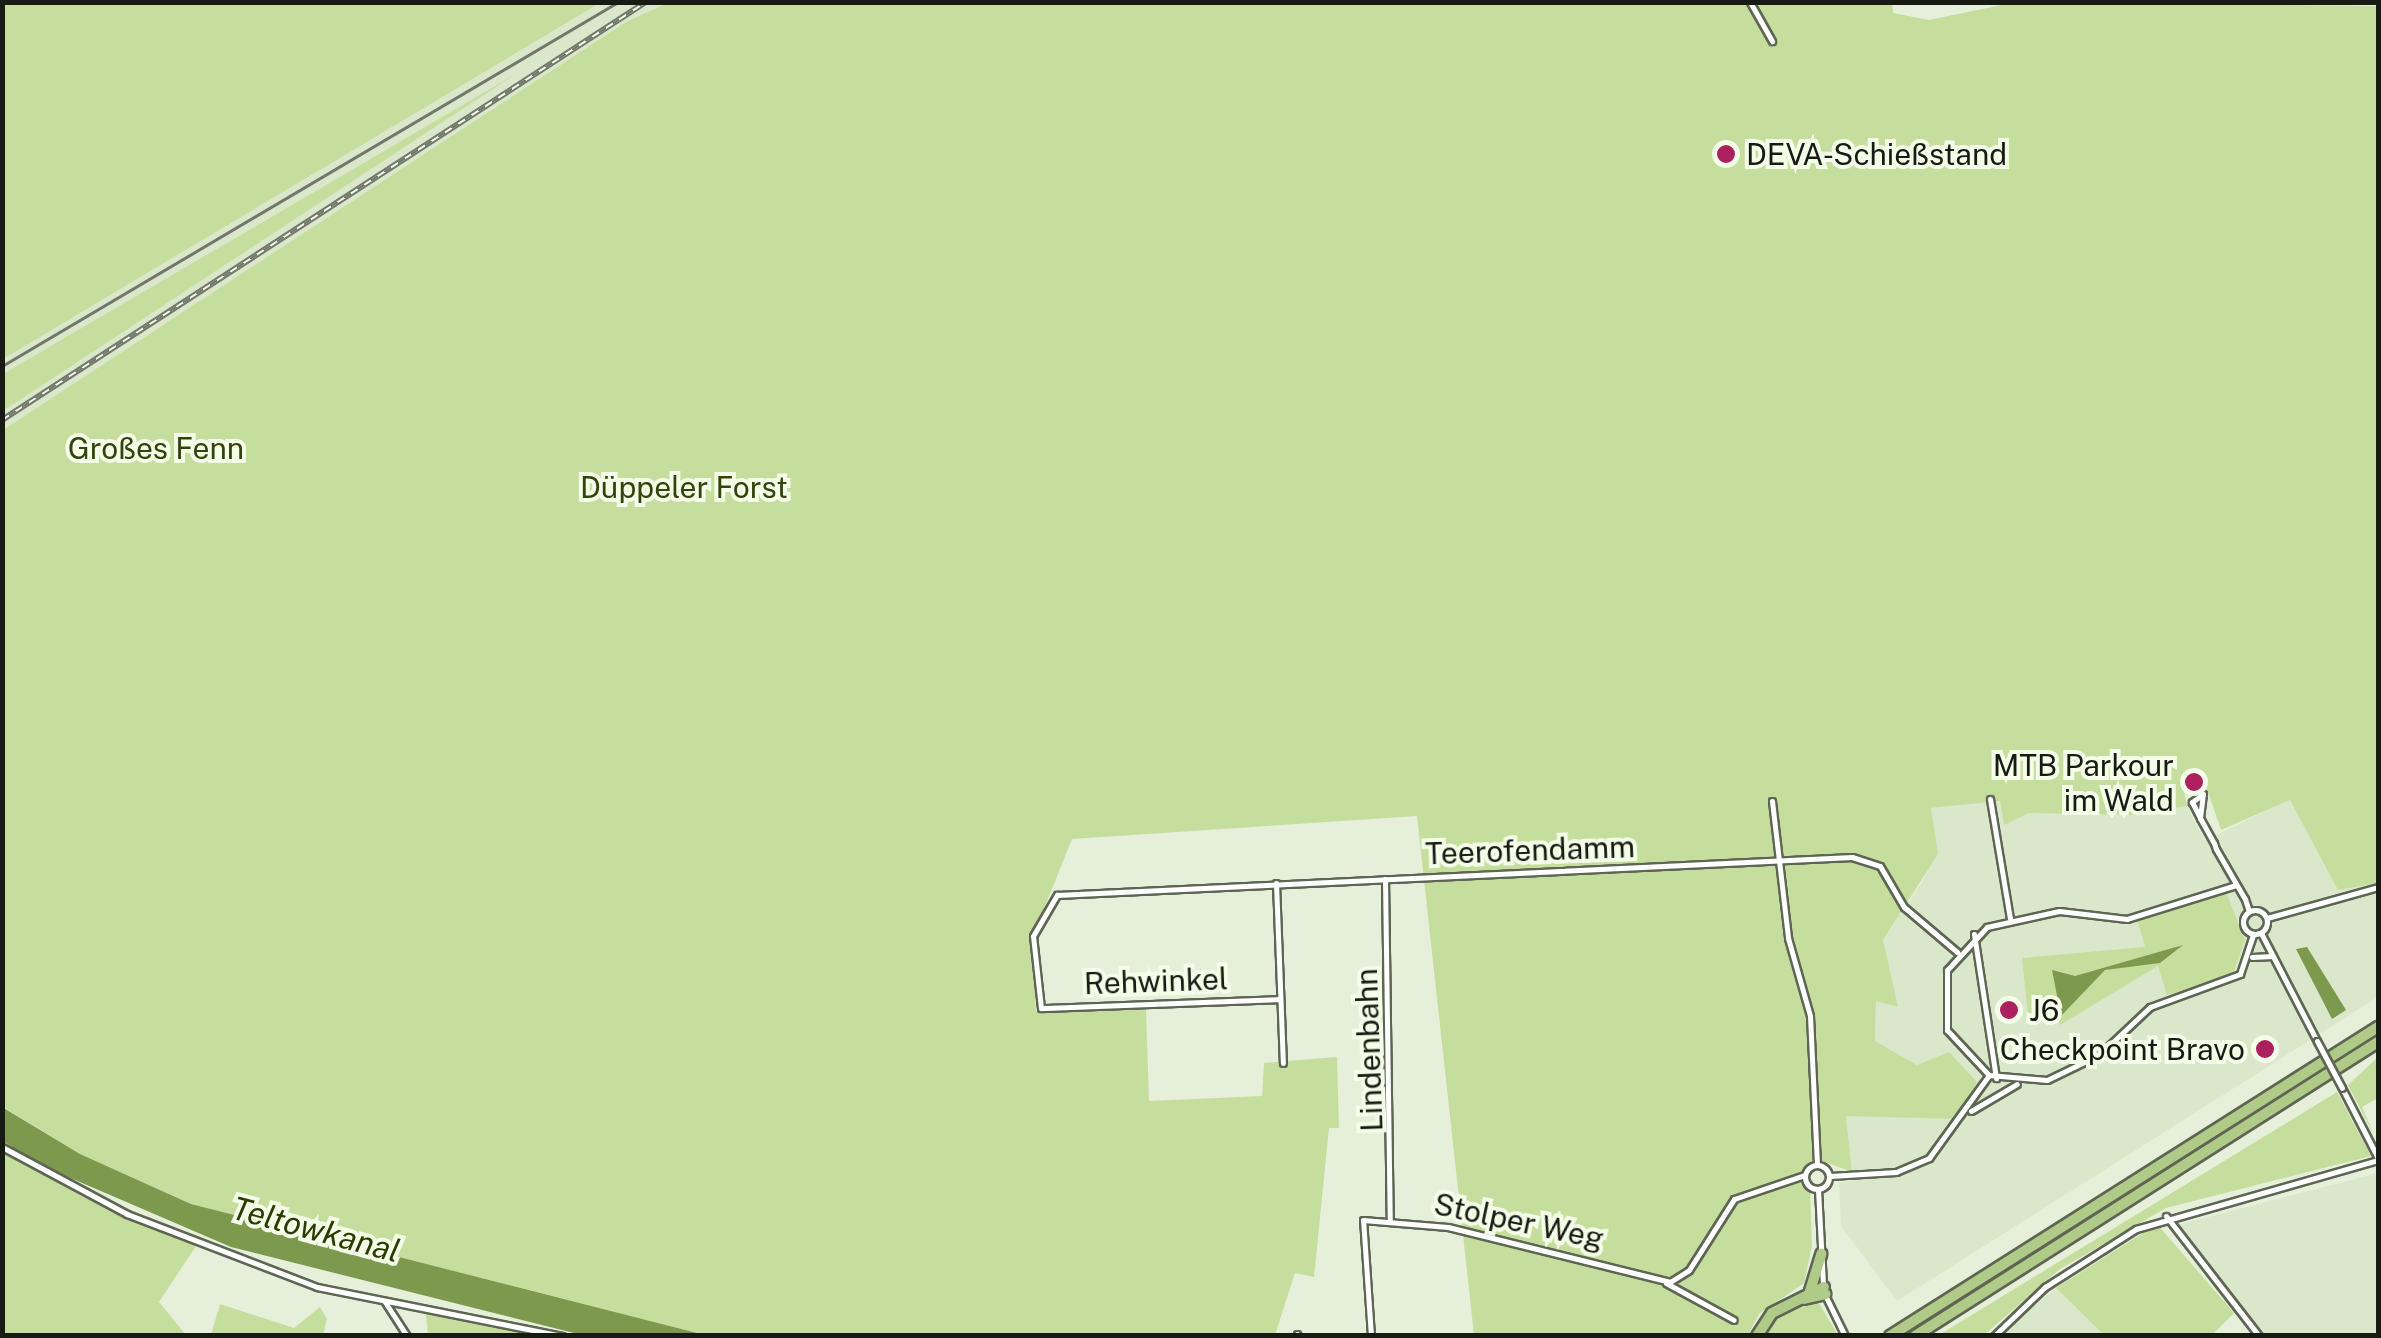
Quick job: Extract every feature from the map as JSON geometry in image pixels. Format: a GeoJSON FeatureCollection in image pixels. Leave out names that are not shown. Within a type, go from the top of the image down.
{"type":"FeatureCollection","features":[{"type":"Feature","properties":{"kind":"highway"},"geometry":{"type":"LineString","coordinates":[[1890,1336],[2378,1028]]}},
{"type":"Feature","properties":{"kind":"highway"},"geometry":{"type":"LineString","coordinates":[[1915,1336],[2378,1042]]}},
{"type":"Feature","properties":{"kind":"highway"},"geometry":{"type":"LineString","coordinates":[[1810,1291],[1821,1254]]}},
{"type":"Feature","properties":{"kind":"highway"},"geometry":{"type":"LineString","coordinates":[[1758,1334],[1784,1306],[1810,1291],[1824,1291]]}},
{"type":"Feature","properties":{"kind":"highway"},"geometry":{"type":"LineString","coordinates":[[1784,1306],[1824,1291]]}},
{"type":"Feature","properties":{"kind":"street"},"geometry":{"type":"LineString","coordinates":[[1750,2],[1772,41]]}},
{"type":"Feature","properties":{"kind":"street"},"geometry":{"type":"LineString","coordinates":[[1990,798],[2010,918]]}},
{"type":"Feature","properties":{"kind":"street"},"geometry":{"type":"LineString","coordinates":[[1772,801],[1778,862],[1810,1016],[1817,1164],[1830,1176]]}},
{"type":"Feature","properties":{"kind":"street"},"geometry":{"type":"LineString","coordinates":[[2200,818],[2250,911],[2267,918],[2378,887]]}},
{"type":"Feature","properties":{"kind":"street","name":"Teerofendamm"},"geometry":{"type":"LineString","coordinates":[[1035,1005],[1032,936],[1061,894],[1871,860],[1904,907],[1957,952]]}},
{"type":"Feature","properties":{"kind":"street","name":"Lindenbahn"},"geometry":{"type":"LineString","coordinates":[[1385,879],[1390,1219]]}},
{"type":"Feature","properties":{"kind":"street"},"geometry":{"type":"LineString","coordinates":[[1276,883],[1283,1062]]}},
{"type":"Feature","properties":{"kind":"street"},"geometry":{"type":"LineString","coordinates":[[2019,1083],[1993,1077],[1959,1052],[1943,1017],[1957,952],[1974,934],[2010,918],[2066,911],[2127,919],[2236,884]]}},
{"type":"Feature","properties":{"kind":"street"},"geometry":{"type":"LineString","coordinates":[[1994,1336],[2045,1286],[2166,1216],[2378,1159],[2270,955],[2257,934],[2242,924],[2250,911]]}},
{"type":"Feature","properties":{"kind":"street"},"geometry":{"type":"LineString","coordinates":[[1968,1113],[2019,1083],[2099,1055],[2150,1007],[2228,982],[2252,956],[2257,934],[2267,918]]}},
{"type":"Feature","properties":{"kind":"street"},"geometry":{"type":"LineString","coordinates":[[1818,1189],[1830,1176],[1913,1167],[1968,1113],[1993,1077],[1974,934]]}},
{"type":"Feature","properties":{"kind":"street"},"geometry":{"type":"LineString","coordinates":[[2252,956],[2270,955]]}},
{"type":"Feature","properties":{"kind":"street","name":"Rehwinkel"},"geometry":{"type":"LineString","coordinates":[[1035,1005],[1280,999]]}},
{"type":"Feature","properties":{"kind":"street"},"geometry":{"type":"LineString","coordinates":[[2,1148],[154,1226],[333,1290],[385,1302],[442,1305],[562,1336]]}},
{"type":"Feature","properties":{"kind":"street"},"geometry":{"type":"LineString","coordinates":[[1664,1282],[1689,1270],[1734,1198],[1805,1176],[1817,1164]]}},
{"type":"Feature","properties":{"kind":"street"},"geometry":{"type":"LineString","coordinates":[[1805,1176],[1818,1189],[1824,1291],[1845,1336]]}},
{"type":"Feature","properties":{"kind":"street"},"geometry":{"type":"LineString","coordinates":[[2166,1216],[2259,1336]]}},
{"type":"Feature","properties":{"kind":"street","name":"Stolper Weg"},"geometry":{"type":"LineString","coordinates":[[1371,1336],[1363,1220],[1390,1219],[1463,1231],[1664,1282],[1734,1320]]}},
{"type":"Feature","properties":{"kind":"street"},"geometry":{"type":"LineString","coordinates":[[385,1302],[407,1336]]}},
{"type":"Feature","properties":{"kind":"shaded area"},"geometry":{"type":"Polygon","coordinates":[[[600,3],[668,3],[3,430],[3,411],[489,91],[3,374],[3,359],[600,3]]]}},
{"type":"Feature","properties":{"kind":"shaded area"},"geometry":{"type":"Polygon","coordinates":[[[2290,799],[2338,889],[2378,883],[2378,997],[1897,1301],[1841,1226],[1839,1183],[1853,1181],[1846,1115],[1956,1119],[1961,1065],[1949,1053],[1917,1065],[1875,1042],[1876,1000],[1897,1007],[1883,940],[1925,877],[1931,808],[2000,801],[2004,824],[2029,813],[2187,806],[2204,841],[2290,799]]]}},
{"type":"Feature","properties":{"kind":"shaded area"},"geometry":{"type":"Polygon","coordinates":[[[2183,945],[2160,963],[2105,970],[2061,1016],[2052,970],[2075,976],[2183,945]]]}},
{"type":"Feature","properties":{"kind":"shaded area"},"geometry":{"type":"Polygon","coordinates":[[[2307,947],[2346,1010],[2332,1019],[2296,949],[2307,947]]]}},
{"type":"Feature","properties":{"kind":"shaded area"},"geometry":{"type":"Polygon","coordinates":[[[2,1107],[80,1154],[191,1204],[705,1335],[582,1335],[231,1247],[38,1164],[3,1141],[2,1107]]]}},
{"type":"Feature","properties":{"kind":"shaded area"},"geometry":{"type":"Polygon","coordinates":[[[2378,1173],[2378,1335],[2265,1335],[2177,1225],[2378,1173]]]}},
{"type":"Feature","properties":{"kind":"shaded area"},"geometry":{"type":"Polygon","coordinates":[[[2056,1288],[2104,1335],[2004,1336],[2022,1316],[2056,1288]]]}},
{"type":"Feature","properties":{"kind":"green space"},"geometry":{"type":"Polygon","coordinates":[[[3,2],[600,2],[600,3],[3,359],[3,2]]]}},
{"type":"Feature","properties":{"kind":"green space","name":"Düppeler Forst"},"geometry":{"type":"Polygon","coordinates":[[[1892,2],[1893,13],[1929,20],[2016,2],[2378,6],[2378,883],[2338,890],[2290,800],[2221,830],[2207,789],[2190,795],[2181,777],[2187,806],[2131,815],[2029,813],[2004,825],[2000,801],[1931,808],[1938,854],[1883,940],[1898,1007],[1876,1001],[1875,1041],[1917,1065],[1949,1052],[1977,1082],[1956,1119],[1846,1116],[1852,1172],[1814,1158],[1800,1174],[1810,1190],[1812,1246],[1804,1283],[1759,1314],[1748,1335],[1474,1335],[1417,816],[1072,839],[1033,936],[1036,1011],[1146,1010],[1149,1101],[1262,1096],[1264,1063],[1337,1057],[1339,1128],[1329,1128],[1314,1277],[1295,1273],[1275,1335],[705,1335],[191,1204],[80,1154],[3,1107],[3,430],[626,22],[668,3],[1892,2]]]}},
{"type":"Feature","properties":{"kind":"green space"},"geometry":{"type":"Polygon","coordinates":[[[514,75],[3,411],[3,374],[514,75]]]}},
{"type":"Feature","properties":{"kind":"green space"},"geometry":{"type":"Polygon","coordinates":[[[2226,892],[2245,940],[2232,976],[2167,995],[2158,966],[2060,1025],[2053,1007],[2028,1015],[2022,958],[2145,947],[2137,919],[2226,892]]]}},
{"type":"Feature","properties":{"kind":"green space"},"geometry":{"type":"Polygon","coordinates":[[[2378,1057],[2378,1098],[2362,1107],[2374,1135],[2348,1085],[2378,1057]]]}},
{"type":"Feature","properties":{"kind":"green space"},"geometry":{"type":"Polygon","coordinates":[[[2337,1092],[2371,1156],[2166,1208],[2060,1269],[1984,1335],[1939,1335],[2337,1092]]]}},
{"type":"Feature","properties":{"kind":"green space"},"geometry":{"type":"Polygon","coordinates":[[[2,1151],[83,1197],[198,1243],[159,1302],[186,1335],[3,1335],[2,1151]]]}},
{"type":"Feature","properties":{"kind":"green space"},"geometry":{"type":"Polygon","coordinates":[[[2157,1224],[2234,1313],[2212,1335],[2104,1335],[2056,1288],[2157,1224]]]}},
{"type":"Feature","properties":{"kind":"green space"},"geometry":{"type":"Polygon","coordinates":[[[1817,1300],[1838,1335],[1763,1336],[1776,1316],[1817,1300]]]}},
{"type":"Feature","properties":{"kind":"green space"},"geometry":{"type":"Polygon","coordinates":[[[220,1304],[294,1328],[320,1307],[327,1319],[323,1335],[211,1335],[220,1304]]]}},
{"type":"Feature","properties":{"kind":"green space"},"geometry":{"type":"Polygon","coordinates":[[[425,1305],[441,1307],[550,1335],[428,1335],[425,1305]]]}},
{"type":"Feature","properties":{"kind":"tram line"},"geometry":{"type":"LineString","coordinates":[[2,366],[618,2]]}},
{"type":"Feature","properties":{"kind":"railway"},"geometry":{"type":"LineString","coordinates":[[2,420],[646,2]]}},
{"type":"Feature","properties":{"kind":"place","name":"DEVA-Schießstand"},"geometry":{"type":"Point","coordinates":[1726,154]}},
{"type":"Feature","properties":{"kind":"place","name":"MTB Parkour im Wald"},"geometry":{"type":"Point","coordinates":[2194,782]}},
{"type":"Feature","properties":{"kind":"place","name":"J6"},"geometry":{"type":"Point","coordinates":[2009,1010]}},
{"type":"Feature","properties":{"kind":"place","name":"Checkpoint Bravo"},"geometry":{"type":"Point","coordinates":[2265,1049]}},
{"type":"Feature","properties":{"kind":"park label","name":"Großes Fenn"},"geometry":{"type":"Point","coordinates":[156,448]}},
{"type":"Feature","properties":{"kind":"water label","name":"Teltowkanal"},"geometry":{"type":"Point","coordinates":[316,1230]}}]}
